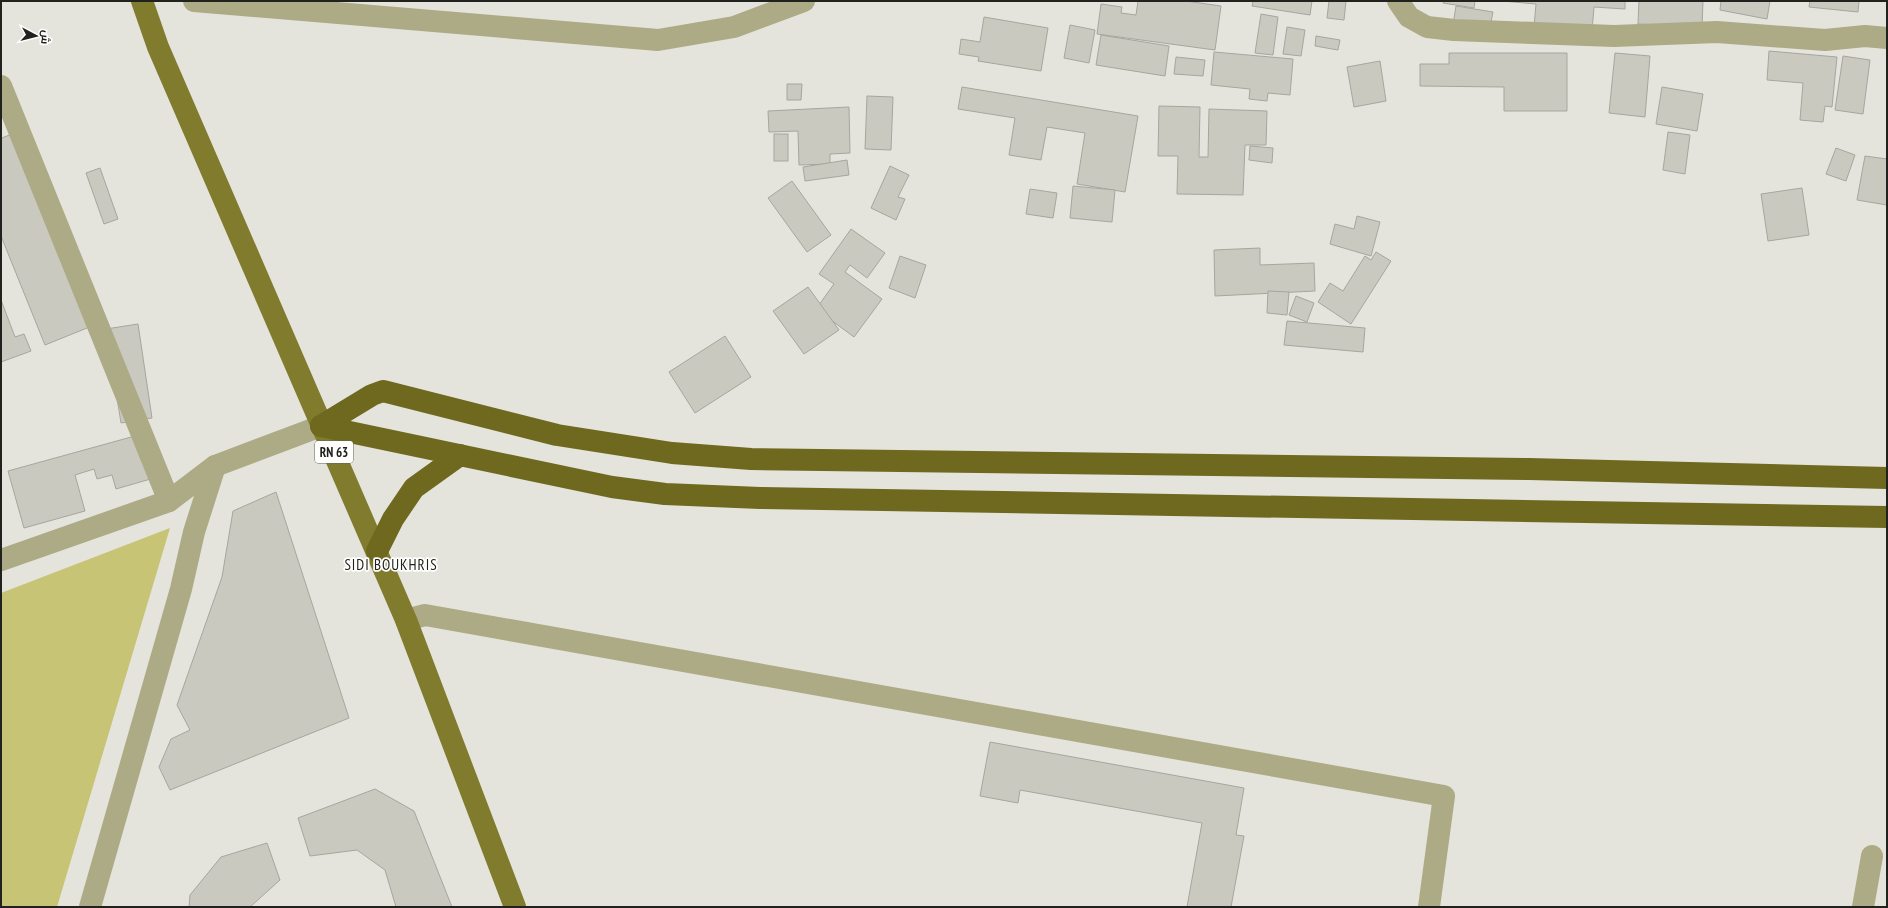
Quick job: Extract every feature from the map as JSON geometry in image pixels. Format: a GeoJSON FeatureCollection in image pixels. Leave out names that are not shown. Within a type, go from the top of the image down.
{"type":"FeatureCollection","features":[{"type":"Feature","properties":{"kind":"highway"},"geometry":{"type":"LineString","coordinates":[[321,426],[372,395],[383,392],[558,435],[672,453],[751,459],[1529,469],[1887,478]]}},
{"type":"Feature","properties":{"kind":"highway"},"geometry":{"type":"LineString","coordinates":[[321,426],[612,487],[673,495],[760,498],[1887,517]]}},
{"type":"Feature","properties":{"kind":"highway"},"geometry":{"type":"LineString","coordinates":[[377,551],[398,510],[414,488],[460,455]]}},
{"type":"Feature","properties":{"kind":"main road","name":"RN 63"},"geometry":{"type":"LineString","coordinates":[[142,1],[158,47],[406,620],[515,907]]}},
{"type":"Feature","properties":{"kind":"street"},"geometry":{"type":"LineString","coordinates":[[194,1],[658,40],[734,27],[804,1]]}},
{"type":"Feature","properties":{"kind":"street"},"geometry":{"type":"LineString","coordinates":[[1398,1],[1410,17],[1427,27],[1454,30],[1614,36],[1717,32],[1825,40],[1865,36],[1887,38]]}},
{"type":"Feature","properties":{"kind":"street"},"geometry":{"type":"LineString","coordinates":[[1,86],[169,501]]}},
{"type":"Feature","properties":{"kind":"street"},"geometry":{"type":"LineString","coordinates":[[2,558],[169,501],[215,466],[321,426]]}},
{"type":"Feature","properties":{"kind":"street"},"geometry":{"type":"LineString","coordinates":[[90,907],[181,589],[194,532],[215,466]]}},
{"type":"Feature","properties":{"kind":"street"},"geometry":{"type":"LineString","coordinates":[[406,620],[425,615],[1444,796],[1429,907]]}},
{"type":"Feature","properties":{"kind":"street"},"geometry":{"type":"LineString","coordinates":[[1863,907],[1872,856]]}},
{"type":"Feature","properties":{"kind":"shaded area"},"geometry":{"type":"Polygon","coordinates":[[[170,528],[57,907],[1,907],[1,593],[170,528]]]}},
{"type":"Feature","properties":{"kind":"building"},"geometry":{"type":"Polygon","coordinates":[[[1138,1],[1186,1],[1221,6],[1215,50],[1097,34],[1101,4],[1122,7],[1121,13],[1136,15],[1138,1]]]}},
{"type":"Feature","properties":{"kind":"building"},"geometry":{"type":"Polygon","coordinates":[[[1253,1],[1312,1],[1310,15],[1252,6],[1253,1]]]}},
{"type":"Feature","properties":{"kind":"building"},"geometry":{"type":"Polygon","coordinates":[[[1329,1],[1346,1],[1344,20],[1327,18],[1329,1]]]}},
{"type":"Feature","properties":{"kind":"building"},"geometry":{"type":"Polygon","coordinates":[[[1444,1],[1475,1],[1474,8],[1443,3],[1444,1]]]}},
{"type":"Feature","properties":{"kind":"building"},"geometry":{"type":"Polygon","coordinates":[[[1502,1],[1625,1],[1625,9],[1594,7],[1592,31],[1534,27],[1536,4],[1502,1]]]}},
{"type":"Feature","properties":{"kind":"building"},"geometry":{"type":"Polygon","coordinates":[[[1639,1],[1703,1],[1702,27],[1638,24],[1639,1]]]}},
{"type":"Feature","properties":{"kind":"building"},"geometry":{"type":"Polygon","coordinates":[[[1721,1],[1770,1],[1767,19],[1720,10],[1721,1]]]}},
{"type":"Feature","properties":{"kind":"building"},"geometry":{"type":"Polygon","coordinates":[[[1810,1],[1859,1],[1858,12],[1809,7],[1810,1]]]}},
{"type":"Feature","properties":{"kind":"building"},"geometry":{"type":"Polygon","coordinates":[[[1456,6],[1493,12],[1489,31],[1453,25],[1456,6]]]}},
{"type":"Feature","properties":{"kind":"building"},"geometry":{"type":"Polygon","coordinates":[[[1261,14],[1278,17],[1273,55],[1255,53],[1261,14]]]}},
{"type":"Feature","properties":{"kind":"building"},"geometry":{"type":"Polygon","coordinates":[[[984,17],[1048,28],[1041,71],[978,61],[979,57],[959,54],[961,39],[980,42],[984,17]]]}},
{"type":"Feature","properties":{"kind":"building"},"geometry":{"type":"Polygon","coordinates":[[[1070,25],[1095,30],[1089,63],[1064,58],[1070,25]]]}},
{"type":"Feature","properties":{"kind":"building"},"geometry":{"type":"Polygon","coordinates":[[[1287,27],[1305,30],[1301,56],[1283,54],[1287,27]]]}},
{"type":"Feature","properties":{"kind":"building"},"geometry":{"type":"Polygon","coordinates":[[[1101,35],[1169,46],[1165,76],[1096,65],[1101,35]]]}},
{"type":"Feature","properties":{"kind":"building"},"geometry":{"type":"Polygon","coordinates":[[[1316,36],[1340,40],[1338,50],[1315,46],[1316,36]]]}},
{"type":"Feature","properties":{"kind":"building"},"geometry":{"type":"Polygon","coordinates":[[[1769,51],[1837,57],[1832,107],[1825,106],[1823,122],[1800,120],[1803,83],[1767,80],[1769,51]]]}},
{"type":"Feature","properties":{"kind":"building"},"geometry":{"type":"Polygon","coordinates":[[[1214,52],[1293,59],[1290,95],[1268,93],[1267,101],[1249,99],[1250,89],[1211,85],[1214,52]]]}},
{"type":"Feature","properties":{"kind":"building"},"geometry":{"type":"Polygon","coordinates":[[[1449,53],[1567,53],[1567,111],[1504,111],[1504,87],[1420,86],[1420,64],[1449,64],[1449,53]]]}},
{"type":"Feature","properties":{"kind":"building"},"geometry":{"type":"Polygon","coordinates":[[[1615,53],[1650,56],[1645,117],[1609,113],[1615,53]]]}},
{"type":"Feature","properties":{"kind":"building"},"geometry":{"type":"Polygon","coordinates":[[[1843,56],[1870,60],[1863,114],[1835,110],[1843,56]]]}},
{"type":"Feature","properties":{"kind":"building"},"geometry":{"type":"Polygon","coordinates":[[[1176,57],[1205,60],[1203,76],[1174,74],[1176,57]]]}},
{"type":"Feature","properties":{"kind":"building"},"geometry":{"type":"Polygon","coordinates":[[[1380,61],[1386,101],[1354,107],[1347,67],[1380,61]]]}},
{"type":"Feature","properties":{"kind":"building"},"geometry":{"type":"Polygon","coordinates":[[[787,84],[802,84],[801,100],[787,100],[787,84]]]}},
{"type":"Feature","properties":{"kind":"building"},"geometry":{"type":"Polygon","coordinates":[[[962,87],[1138,116],[1125,192],[1077,184],[1085,133],[1047,127],[1041,160],[1009,155],[1015,118],[958,109],[962,87]]]}},
{"type":"Feature","properties":{"kind":"building"},"geometry":{"type":"Polygon","coordinates":[[[1662,87],[1703,94],[1697,131],[1656,124],[1662,87]]]}},
{"type":"Feature","properties":{"kind":"building"},"geometry":{"type":"Polygon","coordinates":[[[867,96],[893,97],[891,150],[865,149],[867,96]]]}},
{"type":"Feature","properties":{"kind":"building"},"geometry":{"type":"Polygon","coordinates":[[[1159,106],[1200,107],[1199,157],[1208,157],[1209,109],[1267,111],[1266,145],[1245,145],[1243,195],[1177,194],[1178,156],[1158,156],[1159,106]]]}},
{"type":"Feature","properties":{"kind":"building"},"geometry":{"type":"Polygon","coordinates":[[[849,107],[850,153],[830,154],[830,164],[799,165],[798,131],[769,132],[768,111],[849,107]]]}},
{"type":"Feature","properties":{"kind":"building"},"geometry":{"type":"Polygon","coordinates":[[[1668,132],[1690,135],[1685,174],[1663,170],[1668,132]]]}},
{"type":"Feature","properties":{"kind":"building"},"geometry":{"type":"Polygon","coordinates":[[[14,133],[92,326],[45,345],[1,236],[1,137],[2,138],[14,133]]]}},
{"type":"Feature","properties":{"kind":"building"},"geometry":{"type":"Polygon","coordinates":[[[774,134],[788,134],[788,161],[774,161],[774,134]]]}},
{"type":"Feature","properties":{"kind":"building"},"geometry":{"type":"Polygon","coordinates":[[[1250,146],[1273,148],[1272,163],[1249,160],[1250,146]]]}},
{"type":"Feature","properties":{"kind":"building"},"geometry":{"type":"Polygon","coordinates":[[[1836,148],[1855,155],[1846,181],[1826,174],[1836,148]]]}},
{"type":"Feature","properties":{"kind":"building"},"geometry":{"type":"Polygon","coordinates":[[[1865,156],[1887,159],[1887,205],[1857,200],[1865,156]]]}},
{"type":"Feature","properties":{"kind":"building"},"geometry":{"type":"Polygon","coordinates":[[[847,160],[849,175],[805,181],[803,167],[847,160]]]}},
{"type":"Feature","properties":{"kind":"building"},"geometry":{"type":"Polygon","coordinates":[[[890,166],[909,175],[898,197],[905,199],[896,220],[871,208],[890,166]]]}},
{"type":"Feature","properties":{"kind":"building"},"geometry":{"type":"Polygon","coordinates":[[[100,168],[118,219],[104,224],[86,173],[100,168]]]}},
{"type":"Feature","properties":{"kind":"building"},"geometry":{"type":"Polygon","coordinates":[[[792,181],[831,235],[807,252],[768,198],[792,181]]]}},
{"type":"Feature","properties":{"kind":"building"},"geometry":{"type":"Polygon","coordinates":[[[1073,186],[1115,190],[1112,222],[1070,218],[1073,186]]]}},
{"type":"Feature","properties":{"kind":"building"},"geometry":{"type":"Polygon","coordinates":[[[1802,188],[1809,235],[1768,241],[1761,194],[1802,188]]]}},
{"type":"Feature","properties":{"kind":"building"},"geometry":{"type":"Polygon","coordinates":[[[1030,189],[1057,193],[1053,218],[1026,214],[1030,189]]]}},
{"type":"Feature","properties":{"kind":"building"},"geometry":{"type":"Polygon","coordinates":[[[1357,216],[1380,222],[1371,256],[1330,244],[1335,224],[1354,229],[1357,216]]]}},
{"type":"Feature","properties":{"kind":"building"},"geometry":{"type":"Polygon","coordinates":[[[851,229],[885,253],[867,278],[850,265],[845,272],[882,299],[854,337],[816,309],[834,284],[819,274],[851,229]]]}},
{"type":"Feature","properties":{"kind":"building"},"geometry":{"type":"Polygon","coordinates":[[[1260,248],[1260,265],[1314,263],[1315,291],[1215,296],[1214,250],[1260,248]]]}},
{"type":"Feature","properties":{"kind":"building"},"geometry":{"type":"Polygon","coordinates":[[[1376,252],[1391,261],[1351,324],[1318,302],[1330,283],[1343,291],[1365,256],[1371,260],[1376,252]]]}},
{"type":"Feature","properties":{"kind":"building"},"geometry":{"type":"Polygon","coordinates":[[[900,256],[926,265],[915,298],[889,288],[900,256]]]}},
{"type":"Feature","properties":{"kind":"building"},"geometry":{"type":"Polygon","coordinates":[[[808,287],[839,330],[804,354],[773,311],[808,287]]]}},
{"type":"Feature","properties":{"kind":"building"},"geometry":{"type":"Polygon","coordinates":[[[1268,291],[1289,292],[1287,315],[1267,313],[1268,291]]]}},
{"type":"Feature","properties":{"kind":"building"},"geometry":{"type":"Polygon","coordinates":[[[1296,296],[1314,303],[1307,322],[1289,315],[1296,296]]]}},
{"type":"Feature","properties":{"kind":"building"},"geometry":{"type":"Polygon","coordinates":[[[1,300],[15,337],[24,334],[31,351],[1,362],[1,300]]]}},
{"type":"Feature","properties":{"kind":"building"},"geometry":{"type":"Polygon","coordinates":[[[1287,321],[1365,328],[1363,352],[1284,345],[1287,321]]]}},
{"type":"Feature","properties":{"kind":"building"},"geometry":{"type":"Polygon","coordinates":[[[138,324],[152,418],[121,423],[106,329],[138,324]]]}},
{"type":"Feature","properties":{"kind":"building"},"geometry":{"type":"Polygon","coordinates":[[[725,336],[751,377],[695,413],[669,372],[725,336]]]}},
{"type":"Feature","properties":{"kind":"building"},"geometry":{"type":"Polygon","coordinates":[[[142,434],[154,478],[116,489],[112,475],[97,479],[94,469],[75,475],[85,511],[24,528],[8,471],[142,434]]]}},
{"type":"Feature","properties":{"kind":"building"},"geometry":{"type":"Polygon","coordinates":[[[276,492],[349,718],[170,790],[159,767],[171,739],[190,730],[177,705],[222,577],[233,511],[276,492]]]}},
{"type":"Feature","properties":{"kind":"building"},"geometry":{"type":"Polygon","coordinates":[[[990,742],[1244,788],[1236,835],[1244,836],[1231,907],[1187,907],[1202,823],[1020,790],[1018,803],[980,796],[990,742]]]}},
{"type":"Feature","properties":{"kind":"building"},"geometry":{"type":"Polygon","coordinates":[[[375,789],[414,811],[452,907],[396,907],[385,870],[357,850],[310,856],[298,818],[375,789]]]}},
{"type":"Feature","properties":{"kind":"building"},"geometry":{"type":"Polygon","coordinates":[[[267,843],[280,880],[250,907],[189,907],[190,895],[221,857],[267,843]]]}},
{"type":"Feature","properties":{"kind":"district","name":"SIDI BOUKHRIS"},"geometry":{"type":"Point","coordinates":[391,565]}}]}
